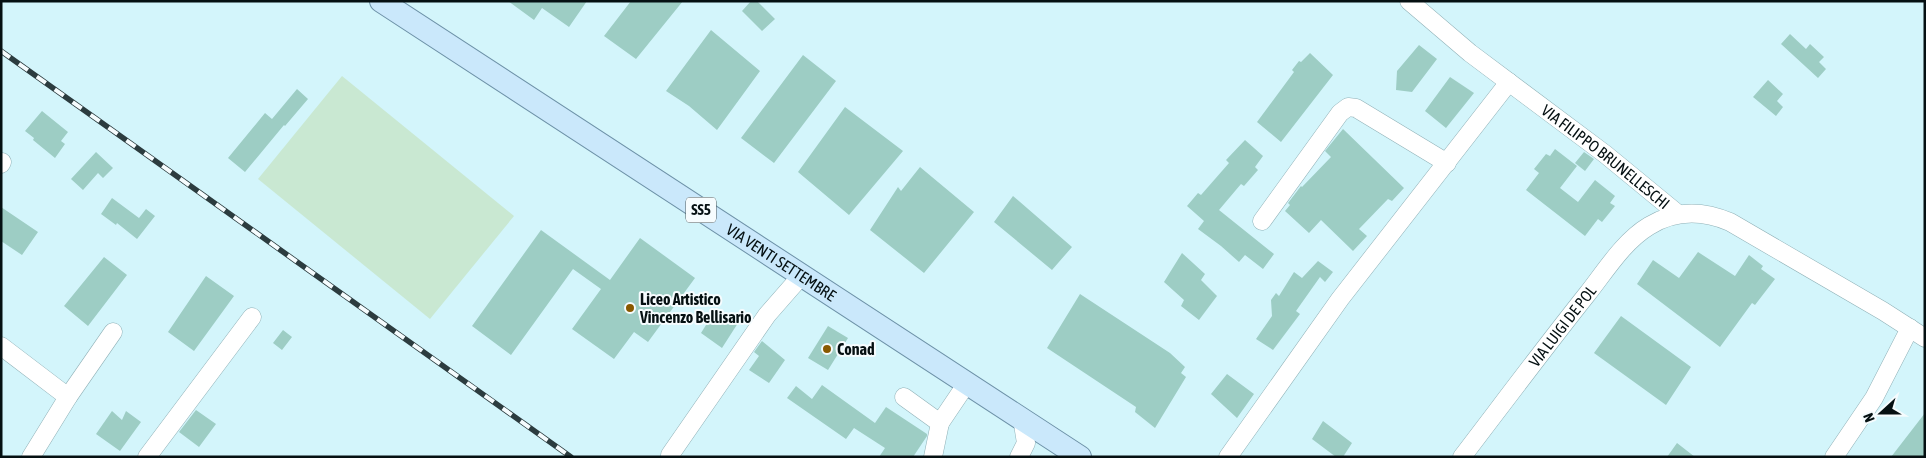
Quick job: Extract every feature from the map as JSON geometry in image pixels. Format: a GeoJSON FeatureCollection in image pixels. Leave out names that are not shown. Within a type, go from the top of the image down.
{"type":"FeatureCollection","features":[{"type":"Feature","properties":{"kind":"main road","name":"VIA VENTI SETTEMBRE"},"geometry":{"type":"LineString","coordinates":[[381,1],[1080,457]]}},
{"type":"Feature","properties":{"kind":"street","name":"VIA FILIPPO BRUNELLESCHI"},"geometry":{"type":"LineString","coordinates":[[1409,1],[1458,44],[1605,154],[1678,214],[1706,214],[1730,222],[1918,332]]}},
{"type":"Feature","properties":{"kind":"street"},"geometry":{"type":"LineString","coordinates":[[1228,457],[1340,299],[1448,163],[1509,82]]}},
{"type":"Feature","properties":{"kind":"street"},"geometry":{"type":"LineString","coordinates":[[1262,221],[1340,113],[1348,108],[1356,108],[1448,163]]}},
{"type":"Feature","properties":{"kind":"street","name":"VIA LUIGI DE POL"},"geometry":{"type":"LineString","coordinates":[[1462,457],[1552,338],[1630,242],[1649,226],[1678,214]]}},
{"type":"Feature","properties":{"kind":"street"},"geometry":{"type":"LineString","coordinates":[[670,455],[768,315],[802,275]]}},
{"type":"Feature","properties":{"kind":"street"},"geometry":{"type":"LineString","coordinates":[[147,457],[252,317]]}},
{"type":"Feature","properties":{"kind":"street"},"geometry":{"type":"LineString","coordinates":[[31,457],[68,397],[113,332]]}},
{"type":"Feature","properties":{"kind":"street"},"geometry":{"type":"LineString","coordinates":[[1834,457],[1918,332]]}},
{"type":"Feature","properties":{"kind":"street"},"geometry":{"type":"LineString","coordinates":[[1,346],[68,397]]}},
{"type":"Feature","properties":{"kind":"street"},"geometry":{"type":"LineString","coordinates":[[933,457],[940,423],[966,383]]}},
{"type":"Feature","properties":{"kind":"street"},"geometry":{"type":"LineString","coordinates":[[904,397],[940,423]]}},
{"type":"Feature","properties":{"kind":"street"},"geometry":{"type":"LineString","coordinates":[[1019,457],[1026,443],[1022,418]]}},
{"type":"Feature","properties":{"kind":"green space"},"geometry":{"type":"Polygon","coordinates":[[[342,76],[514,216],[430,319],[258,179],[342,76]]]}},
{"type":"Feature","properties":{"kind":"building"},"geometry":{"type":"Polygon","coordinates":[[[508,1],[587,1],[569,27],[542,8],[534,20],[508,1]]]}},
{"type":"Feature","properties":{"kind":"building"},"geometry":{"type":"Polygon","coordinates":[[[631,1],[683,1],[636,59],[604,36],[631,1]]]}},
{"type":"Feature","properties":{"kind":"building"},"geometry":{"type":"Polygon","coordinates":[[[751,1],[757,1],[775,19],[762,31],[742,11],[751,1]]]}},
{"type":"Feature","properties":{"kind":"building"},"geometry":{"type":"Polygon","coordinates":[[[711,30],[760,71],[717,130],[689,106],[666,91],[711,30]]]}},
{"type":"Feature","properties":{"kind":"building"},"geometry":{"type":"Polygon","coordinates":[[[1790,34],[1806,49],[1810,44],[1824,57],[1819,62],[1826,69],[1818,78],[1781,44],[1790,34]]]}},
{"type":"Feature","properties":{"kind":"building"},"geometry":{"type":"Polygon","coordinates":[[[1419,45],[1437,59],[1412,92],[1396,90],[1397,71],[1419,45]]]}},
{"type":"Feature","properties":{"kind":"building"},"geometry":{"type":"Polygon","coordinates":[[[1310,53],[1333,75],[1281,142],[1257,122],[1294,72],[1292,70],[1299,61],[1301,62],[1310,53]]]}},
{"type":"Feature","properties":{"kind":"building"},"geometry":{"type":"Polygon","coordinates":[[[803,55],[836,81],[774,163],[741,138],[803,55]]]}},
{"type":"Feature","properties":{"kind":"building"},"geometry":{"type":"Polygon","coordinates":[[[1450,77],[1474,93],[1446,128],[1425,111],[1450,77]]]}},
{"type":"Feature","properties":{"kind":"building"},"geometry":{"type":"Polygon","coordinates":[[[1768,80],[1783,94],[1777,101],[1783,107],[1776,116],[1753,97],[1768,80]]]}},
{"type":"Feature","properties":{"kind":"building"},"geometry":{"type":"Polygon","coordinates":[[[297,89],[308,99],[245,172],[228,158],[265,113],[272,119],[297,89]]]}},
{"type":"Feature","properties":{"kind":"building"},"geometry":{"type":"Polygon","coordinates":[[[845,107],[903,151],[849,215],[798,172],[845,107]]]}},
{"type":"Feature","properties":{"kind":"building"},"geometry":{"type":"Polygon","coordinates":[[[42,111],[68,132],[61,141],[65,144],[55,158],[25,131],[42,111]]]}},
{"type":"Feature","properties":{"kind":"building"},"geometry":{"type":"Polygon","coordinates":[[[1343,129],[1404,188],[1392,201],[1388,199],[1359,229],[1367,236],[1353,251],[1321,220],[1309,233],[1285,211],[1290,205],[1288,203],[1301,186],[1331,157],[1325,151],[1343,129]]]}},
{"type":"Feature","properties":{"kind":"building"},"geometry":{"type":"Polygon","coordinates":[[[1245,140],[1263,156],[1255,167],[1258,170],[1244,186],[1241,184],[1219,210],[1274,254],[1263,269],[1245,255],[1239,262],[1198,229],[1204,221],[1187,206],[1198,193],[1201,195],[1229,163],[1226,160],[1245,140]]]}},
{"type":"Feature","properties":{"kind":"building"},"geometry":{"type":"Polygon","coordinates":[[[1555,149],[1577,166],[1560,188],[1578,202],[1595,180],[1615,196],[1610,203],[1615,206],[1602,222],[1598,219],[1585,236],[1526,190],[1539,173],[1534,169],[1546,154],[1550,156],[1555,149]]]}},
{"type":"Feature","properties":{"kind":"building"},"geometry":{"type":"Polygon","coordinates":[[[96,152],[113,168],[103,178],[98,173],[83,190],[71,179],[96,152]]]}},
{"type":"Feature","properties":{"kind":"building"},"geometry":{"type":"Polygon","coordinates":[[[1584,152],[1594,159],[1585,171],[1575,163],[1584,152]]]}},
{"type":"Feature","properties":{"kind":"building"},"geometry":{"type":"Polygon","coordinates":[[[920,167],[974,212],[924,273],[870,230],[898,187],[901,191],[920,167]]]}},
{"type":"Feature","properties":{"kind":"building"},"geometry":{"type":"Polygon","coordinates":[[[1013,196],[1072,247],[1052,270],[994,222],[1013,196]]]}},
{"type":"Feature","properties":{"kind":"building"},"geometry":{"type":"Polygon","coordinates":[[[112,198],[139,218],[146,209],[155,216],[137,239],[117,223],[116,225],[101,214],[112,198]]]}},
{"type":"Feature","properties":{"kind":"building"},"geometry":{"type":"Polygon","coordinates":[[[1,207],[38,232],[22,255],[1,241],[1,207]]]}},
{"type":"Feature","properties":{"kind":"building","name":"Liceo Artistico Vincenzo Bellisario"},"geometry":{"type":"Polygon","coordinates":[[[541,230],[610,280],[640,238],[695,278],[648,342],[634,332],[614,359],[572,329],[601,289],[573,269],[511,355],[472,326],[541,230]]]}},
{"type":"Feature","properties":{"kind":"building"},"geometry":{"type":"Polygon","coordinates":[[[1698,252],[1735,276],[1749,255],[1763,266],[1761,269],[1775,279],[1755,305],[1752,303],[1720,347],[1637,284],[1653,260],[1679,278],[1698,252]]]}},
{"type":"Feature","properties":{"kind":"building"},"geometry":{"type":"Polygon","coordinates":[[[1182,253],[1205,274],[1201,280],[1217,296],[1199,320],[1181,306],[1184,300],[1164,282],[1182,253]]]}},
{"type":"Feature","properties":{"kind":"building"},"geometry":{"type":"Polygon","coordinates":[[[104,257],[127,275],[88,326],[64,306],[104,257]]]}},
{"type":"Feature","properties":{"kind":"building"},"geometry":{"type":"Polygon","coordinates":[[[1318,261],[1333,272],[1325,282],[1320,277],[1296,311],[1300,314],[1273,350],[1256,339],[1272,316],[1271,300],[1276,293],[1279,296],[1294,272],[1302,278],[1318,261]]]}},
{"type":"Feature","properties":{"kind":"building"},"geometry":{"type":"Polygon","coordinates":[[[206,276],[234,296],[194,351],[168,332],[206,276]]]}},
{"type":"Feature","properties":{"kind":"building"},"geometry":{"type":"Polygon","coordinates":[[[1080,294],[1170,353],[1185,367],[1181,373],[1186,377],[1155,428],[1135,412],[1136,407],[1047,348],[1080,294]]]}},
{"type":"Feature","properties":{"kind":"building"},"geometry":{"type":"Polygon","coordinates":[[[716,309],[738,323],[722,348],[701,333],[716,309]]]}},
{"type":"Feature","properties":{"kind":"building"},"geometry":{"type":"Polygon","coordinates":[[[1621,316],[1691,367],[1666,405],[1594,353],[1621,316]]]}},
{"type":"Feature","properties":{"kind":"building"},"geometry":{"type":"Polygon","coordinates":[[[828,326],[848,338],[828,370],[808,358],[828,326]]]}},
{"type":"Feature","properties":{"kind":"building"},"geometry":{"type":"Polygon","coordinates":[[[283,330],[292,337],[282,350],[273,343],[283,330]]]}},
{"type":"Feature","properties":{"kind":"building"},"geometry":{"type":"Polygon","coordinates":[[[762,341],[785,360],[769,383],[749,370],[759,356],[754,352],[762,341]]]}},
{"type":"Feature","properties":{"kind":"building"},"geometry":{"type":"Polygon","coordinates":[[[1227,374],[1254,394],[1237,418],[1211,394],[1227,374]]]}},
{"type":"Feature","properties":{"kind":"building"},"geometry":{"type":"Polygon","coordinates":[[[822,385],[875,423],[886,407],[927,434],[927,436],[913,457],[879,457],[885,448],[854,428],[846,439],[787,398],[796,386],[812,399],[822,385]]]}},
{"type":"Feature","properties":{"kind":"building"},"geometry":{"type":"Polygon","coordinates":[[[196,410],[216,424],[199,447],[179,432],[196,410]]]}},
{"type":"Feature","properties":{"kind":"building"},"geometry":{"type":"Polygon","coordinates":[[[112,411],[122,420],[126,411],[141,422],[120,451],[96,434],[112,411]]]}},
{"type":"Feature","properties":{"kind":"building"},"geometry":{"type":"Polygon","coordinates":[[[1925,413],[1925,457],[1891,457],[1925,413]]]}},
{"type":"Feature","properties":{"kind":"building"},"geometry":{"type":"Polygon","coordinates":[[[1323,421],[1352,443],[1343,457],[1336,457],[1312,439],[1323,421]]]}},
{"type":"Feature","properties":{"kind":"building"},"geometry":{"type":"Polygon","coordinates":[[[1677,443],[1695,457],[1667,457],[1677,443]]]}},
{"type":"Feature","properties":{"kind":"railway"},"geometry":{"type":"LineString","coordinates":[[1,51],[571,457]]}},
{"type":"Feature","properties":{"kind":"place","name":"Liceo Artistico Vincenzo Bellisario"},"geometry":{"type":"Point","coordinates":[630,308]}},
{"type":"Feature","properties":{"kind":"place","name":"Conad"},"geometry":{"type":"Point","coordinates":[827,349]}}]}
